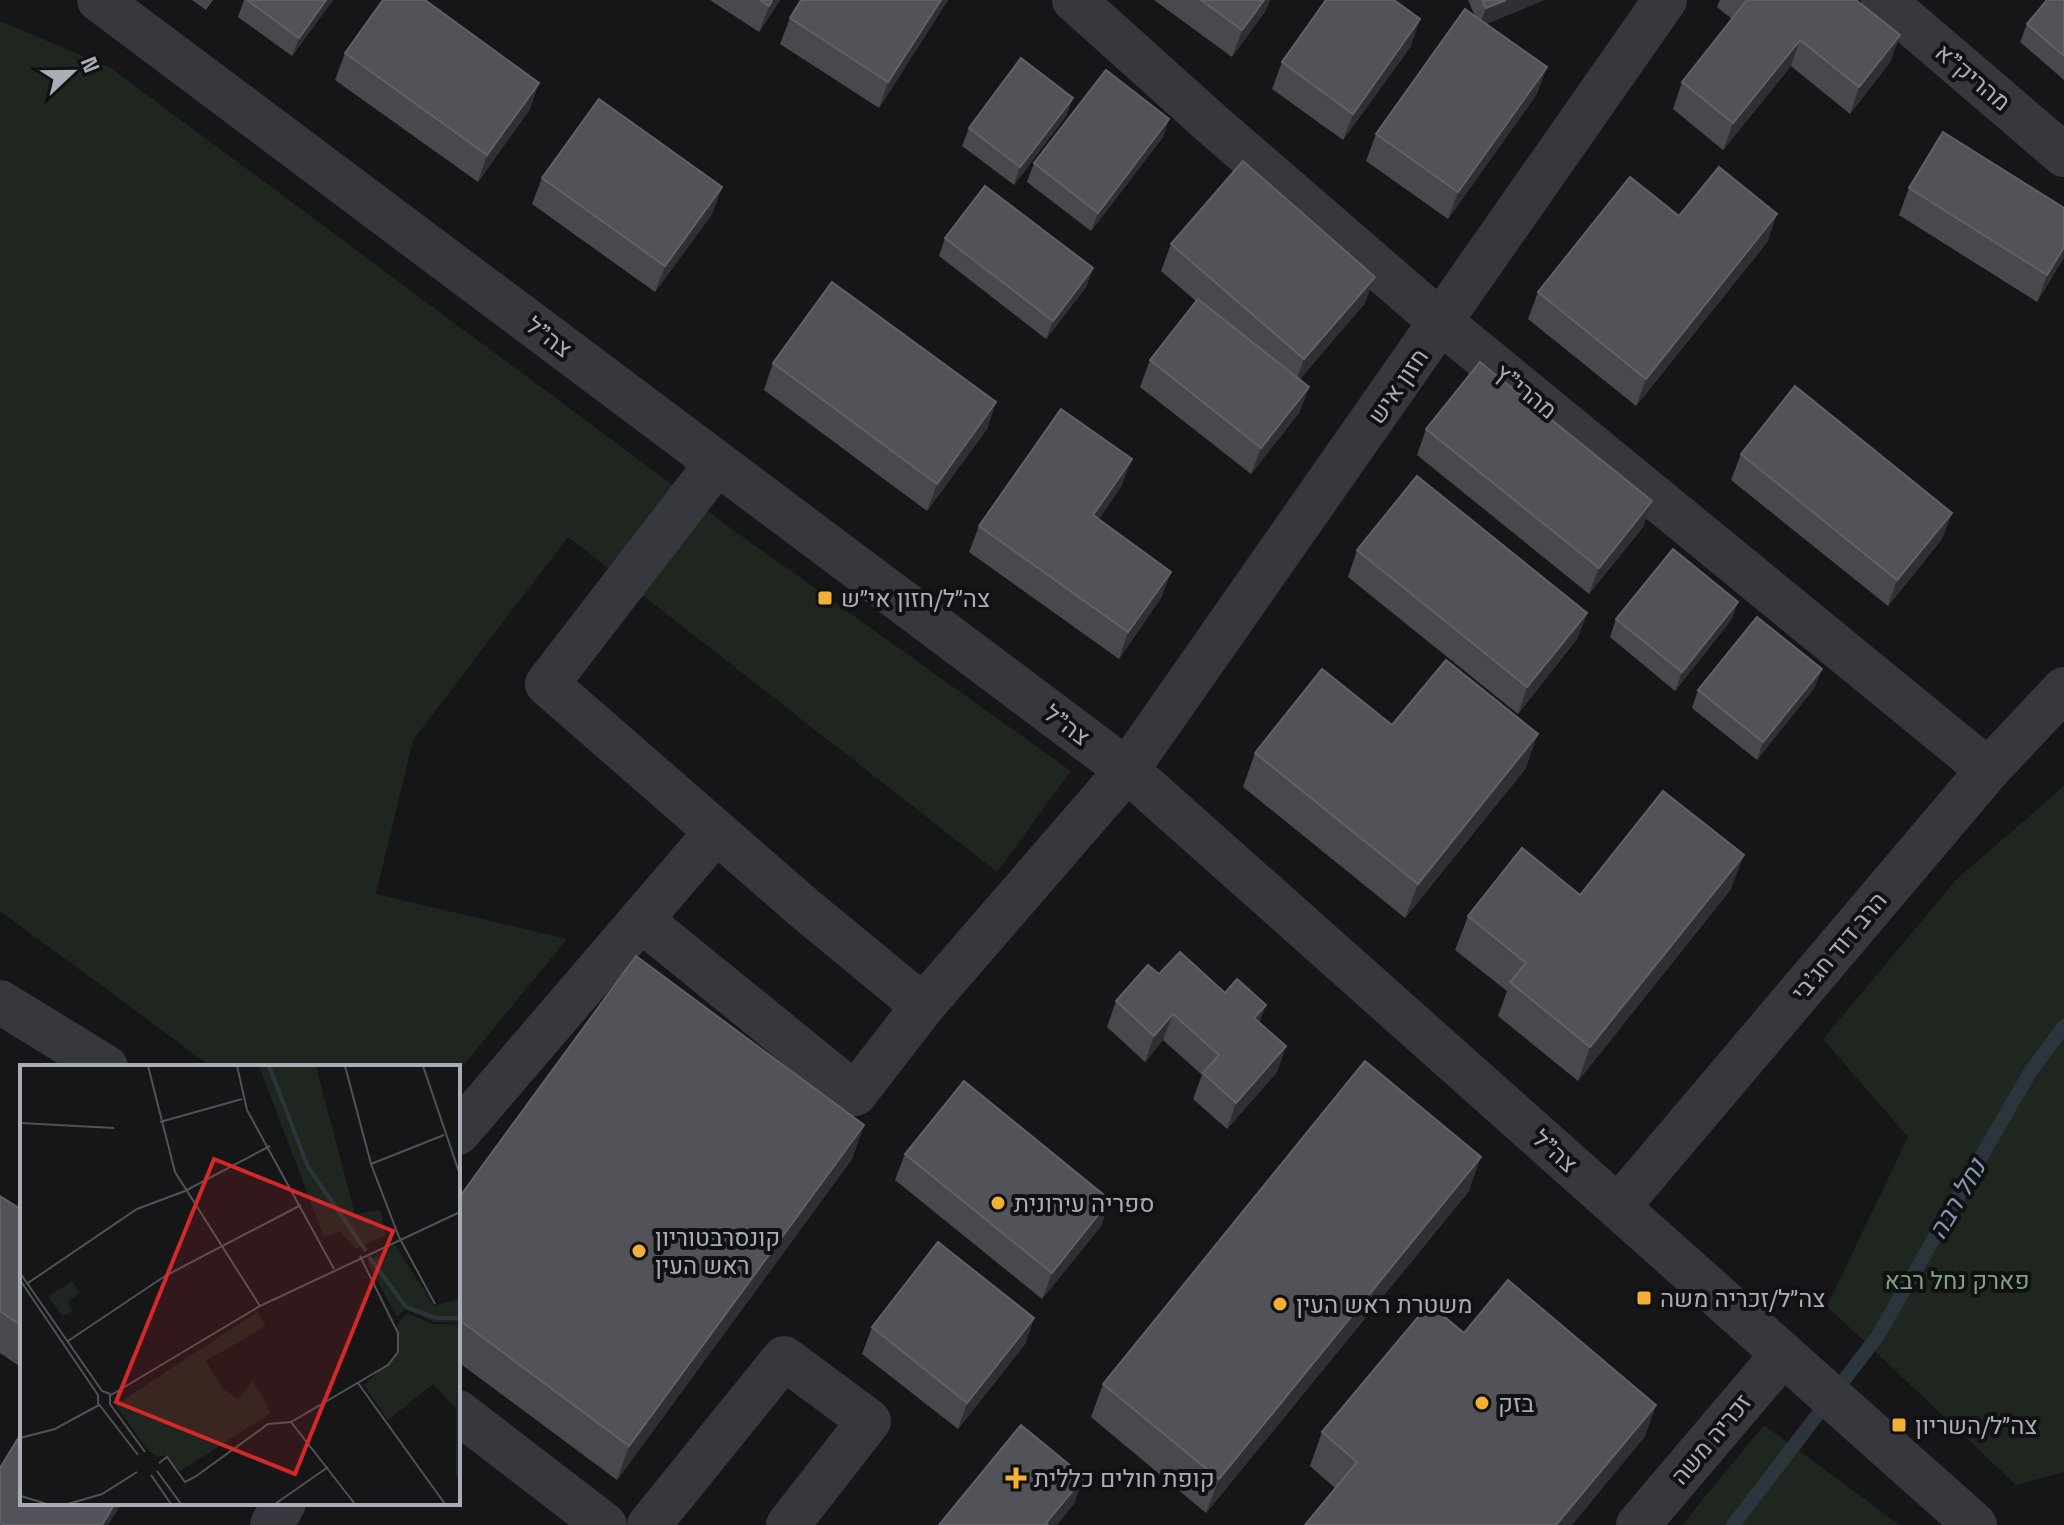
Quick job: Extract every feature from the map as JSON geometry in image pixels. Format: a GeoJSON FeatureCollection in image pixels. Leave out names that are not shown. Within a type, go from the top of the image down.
{"type":"FeatureCollection","features":[{"type":"Feature","properties":{"kind":"street","name":"צה\"ל"},"geometry":{"type":"LineString","coordinates":[[99,0],[1127,770],[1975,1525]]}},
{"type":"Feature","properties":{"kind":"street","name":"מהרי\"ץ"},"geometry":{"type":"LineString","coordinates":[[1074,0],[1442,323],[1988,770]]}},
{"type":"Feature","properties":{"kind":"street","name":"חזון איש"},"geometry":{"type":"LineString","coordinates":[[641,920],[855,1094],[923,1006],[1127,770],[1665,0]]}},
{"type":"Feature","properties":{"kind":"street","name":"מהריק\"א"},"geometry":{"type":"LineString","coordinates":[[1883,0],[2064,155]]}},
{"type":"Feature","properties":{"kind":"street"},"geometry":{"type":"LineString","coordinates":[[717,463],[547,684],[716,832],[923,1006]]}},
{"type":"Feature","properties":{"kind":"street","name":"הרב דוד חג'בי"},"geometry":{"type":"LineString","coordinates":[[1618,1207],[1988,770],[2064,689]]}},
{"type":"Feature","properties":{"kind":"street"},"geometry":{"type":"LineString","coordinates":[[460,1131],[716,832]]}},
{"type":"Feature","properties":{"kind":"street"},"geometry":{"type":"LineString","coordinates":[[0,1002],[103,1065]]}},
{"type":"Feature","properties":{"kind":"street","name":"זכריה משה"},"geometry":{"type":"LineString","coordinates":[[1638,1525],[1783,1354]]}},
{"type":"Feature","properties":{"kind":"street"},"geometry":{"type":"LineString","coordinates":[[649,1525],[784,1358],[869,1421],[788,1525]]}},
{"type":"Feature","properties":{"kind":"street"},"geometry":{"type":"LineString","coordinates":[[460,1414],[605,1525]]}},
{"type":"Feature","properties":{"kind":"street"},"geometry":{"type":"LineString","coordinates":[[272,1525],[283,1505]]}},
{"type":"Feature","properties":{"kind":"green space"},"geometry":{"type":"Polygon","coordinates":[[[0,21],[111,68],[736,532],[1071,771],[997,872],[568,537],[413,740],[376,894],[567,939],[460,1070],[460,1065],[209,1065],[0,911],[0,21]]]}},
{"type":"Feature","properties":{"kind":"green space","name":"פארק נחל רבא"},"geometry":{"type":"Polygon","coordinates":[[[2064,786],[2064,1472],[2016,1485],[1827,1306],[1908,1137],[1823,1039],[1956,880],[2064,786]]]}},
{"type":"Feature","properties":{"kind":"green space"},"geometry":{"type":"Polygon","coordinates":[[[1764,1425],[1900,1525],[1682,1525],[1764,1425]]]}},
{"type":"Feature","properties":{"kind":"building"},"geometry":{"type":"Polygon","coordinates":[[[247,0],[326,0],[299,38],[247,0]]]}},
{"type":"Feature","properties":{"kind":"building"},"geometry":{"type":"Polygon","coordinates":[[[383,0],[425,0],[539,83],[487,155],[345,53],[383,0]]]}},
{"type":"Feature","properties":{"kind":"building"},"geometry":{"type":"Polygon","coordinates":[[[801,0],[941,0],[888,82],[790,18],[801,0]]]}},
{"type":"Feature","properties":{"kind":"building"},"geometry":{"type":"Polygon","coordinates":[[[1201,0],[1264,0],[1242,30],[1201,0]]]}},
{"type":"Feature","properties":{"kind":"building"},"geometry":{"type":"Polygon","coordinates":[[[1326,0],[1394,0],[1420,19],[1353,114],[1282,62],[1326,0]]]}},
{"type":"Feature","properties":{"kind":"building"},"geometry":{"type":"Polygon","coordinates":[[[1482,0],[1506,0],[1486,8],[1482,0]]]}},
{"type":"Feature","properties":{"kind":"building"},"geometry":{"type":"Polygon","coordinates":[[[1747,0],[1856,0],[1900,35],[1859,87],[1800,40],[1733,123],[1682,82],[1747,0]]]}},
{"type":"Feature","properties":{"kind":"building"},"geometry":{"type":"Polygon","coordinates":[[[2047,0],[2064,0],[2064,56],[2027,24],[2047,0]]]}},
{"type":"Feature","properties":{"kind":"building"},"geometry":{"type":"Polygon","coordinates":[[[1465,9],[1547,67],[1458,192],[1376,134],[1465,9]]]}},
{"type":"Feature","properties":{"kind":"building"},"geometry":{"type":"Polygon","coordinates":[[[1021,58],[1073,98],[1020,167],[969,128],[1021,58]]]}},
{"type":"Feature","properties":{"kind":"building"},"geometry":{"type":"Polygon","coordinates":[[[1106,70],[1169,119],[1098,213],[1034,163],[1106,70]]]}},
{"type":"Feature","properties":{"kind":"building"},"geometry":{"type":"Polygon","coordinates":[[[599,99],[722,187],[665,266],[542,178],[599,99]]]}},
{"type":"Feature","properties":{"kind":"building"},"geometry":{"type":"Polygon","coordinates":[[[1943,132],[2064,208],[2064,247],[2047,275],[1909,188],[1943,132]]]}},
{"type":"Feature","properties":{"kind":"building"},"geometry":{"type":"Polygon","coordinates":[[[1243,161],[1375,277],[1304,359],[1171,244],[1243,161]]]}},
{"type":"Feature","properties":{"kind":"building"},"geometry":{"type":"Polygon","coordinates":[[[1719,167],[1777,214],[1646,379],[1538,292],[1630,177],[1679,216],[1719,167]]]}},
{"type":"Feature","properties":{"kind":"building"},"geometry":{"type":"Polygon","coordinates":[[[985,186],[1093,268],[1053,321],[945,238],[985,186]]]}},
{"type":"Feature","properties":{"kind":"building"},"geometry":{"type":"Polygon","coordinates":[[[832,282],[996,402],[937,484],[773,363],[832,282]]]}},
{"type":"Feature","properties":{"kind":"building"},"geometry":{"type":"Polygon","coordinates":[[[1198,299],[1309,387],[1261,448],[1150,360],[1198,299]]]}},
{"type":"Feature","properties":{"kind":"building"},"geometry":{"type":"Polygon","coordinates":[[[1480,362],[1652,501],[1599,568],[1426,429],[1480,362]]]}},
{"type":"Feature","properties":{"kind":"building"},"geometry":{"type":"Polygon","coordinates":[[[1795,386],[1952,513],[1897,580],[1741,454],[1795,386]]]}},
{"type":"Feature","properties":{"kind":"building"},"geometry":{"type":"Polygon","coordinates":[[[1061,409],[1132,459],[1093,515],[1171,572],[1128,632],[979,526],[1061,409]]]}},
{"type":"Feature","properties":{"kind":"building"},"geometry":{"type":"Polygon","coordinates":[[[1417,476],[1587,613],[1527,687],[1357,550],[1417,476]]]}},
{"type":"Feature","properties":{"kind":"building"},"geometry":{"type":"Polygon","coordinates":[[[1673,549],[1738,602],[1682,672],[1616,619],[1673,549]]]}},
{"type":"Feature","properties":{"kind":"building"},"geometry":{"type":"Polygon","coordinates":[[[1757,617],[1822,669],[1763,742],[1698,690],[1757,617]]]}},
{"type":"Feature","properties":{"kind":"building"},"geometry":{"type":"Polygon","coordinates":[[[1446,660],[1538,734],[1418,884],[1255,753],[1322,669],[1392,725],[1446,660]]]}},
{"type":"Feature","properties":{"kind":"building"},"geometry":{"type":"Polygon","coordinates":[[[1663,791],[1744,855],[1590,1047],[1510,982],[1526,963],[1468,916],[1522,848],[1580,895],[1663,791]]]}},
{"type":"Feature","properties":{"kind":"building"},"geometry":{"type":"Polygon","coordinates":[[[1180,952],[1225,993],[1237,979],[1266,1005],[1254,1018],[1286,1046],[1236,1103],[1203,1073],[1219,1055],[1173,1014],[1154,1036],[1116,1001],[1148,965],[1159,974],[1180,952]]]}},
{"type":"Feature","properties":{"kind":"building"},"geometry":{"type":"Polygon","coordinates":[[[636,956],[864,1125],[629,1446],[460,1320],[460,1196],[636,956]]]}},
{"type":"Feature","properties":{"kind":"building","name":"משטרת ראש העין"},"geometry":{"type":"Polygon","coordinates":[[[1365,1061],[1481,1157],[1219,1479],[1103,1384],[1365,1061]]]}},
{"type":"Feature","properties":{"kind":"building","name":"ספריה עירונית"},"geometry":{"type":"Polygon","coordinates":[[[964,1081],[1110,1200],[1052,1273],[905,1154],[964,1081]]]}},
{"type":"Feature","properties":{"kind":"building"},"geometry":{"type":"Polygon","coordinates":[[[0,1196],[20,1209],[20,1325],[0,1311],[0,1196]]]}},
{"type":"Feature","properties":{"kind":"building"},"geometry":{"type":"Polygon","coordinates":[[[938,1242],[1034,1318],[967,1403],[872,1327],[938,1242]]]}},
{"type":"Feature","properties":{"kind":"building","name":"בזק"},"geometry":{"type":"Polygon","coordinates":[[[1508,1280],[1656,1405],[1556,1525],[1305,1525],[1357,1462],[1322,1432],[1429,1304],[1464,1333],[1508,1280]]]}},
{"type":"Feature","properties":{"kind":"building"},"geometry":{"type":"Polygon","coordinates":[[[1021,1425],[1084,1477],[1046,1523],[1048,1525],[939,1525],[1021,1425]]]}},
{"type":"Feature","properties":{"kind":"building"},"geometry":{"type":"Polygon","coordinates":[[[20,1435],[20,1505],[114,1505],[102,1525],[3,1525],[0,1523],[0,1468],[20,1435]]]}},
{"type":"Feature","properties":{"kind":"waterway","name":"נחל רבה"},"geometry":{"type":"LineString","coordinates":[[1733,1525],[1877,1337],[2029,1074],[2064,1026]]}},
{"type":"Feature","properties":{"kind":"place","name":"צה״ל/חזון אי״ש"},"geometry":{"type":"Point","coordinates":[825,598]}},
{"type":"Feature","properties":{"kind":"place","name":"ספריה עירונית"},"geometry":{"type":"Point","coordinates":[998,1203]}},
{"type":"Feature","properties":{"kind":"place","name":"קונסרבטוריון ראש העין"},"geometry":{"type":"Point","coordinates":[639,1251]}},
{"type":"Feature","properties":{"kind":"place","name":"צה״ל/זכריה משה"},"geometry":{"type":"Point","coordinates":[1644,1298]}},
{"type":"Feature","properties":{"kind":"place","name":"משטרת ראש העין"},"geometry":{"type":"Point","coordinates":[1280,1304]}},
{"type":"Feature","properties":{"kind":"place","name":"בזק"},"geometry":{"type":"Point","coordinates":[1482,1403]}},
{"type":"Feature","properties":{"kind":"place","name":"צה״ל/השריון"},"geometry":{"type":"Point","coordinates":[1899,1425]}},
{"type":"Feature","properties":{"kind":"place","name":"קופת חולים כללית"},"geometry":{"type":"Point","coordinates":[1016,1478]}}]}
